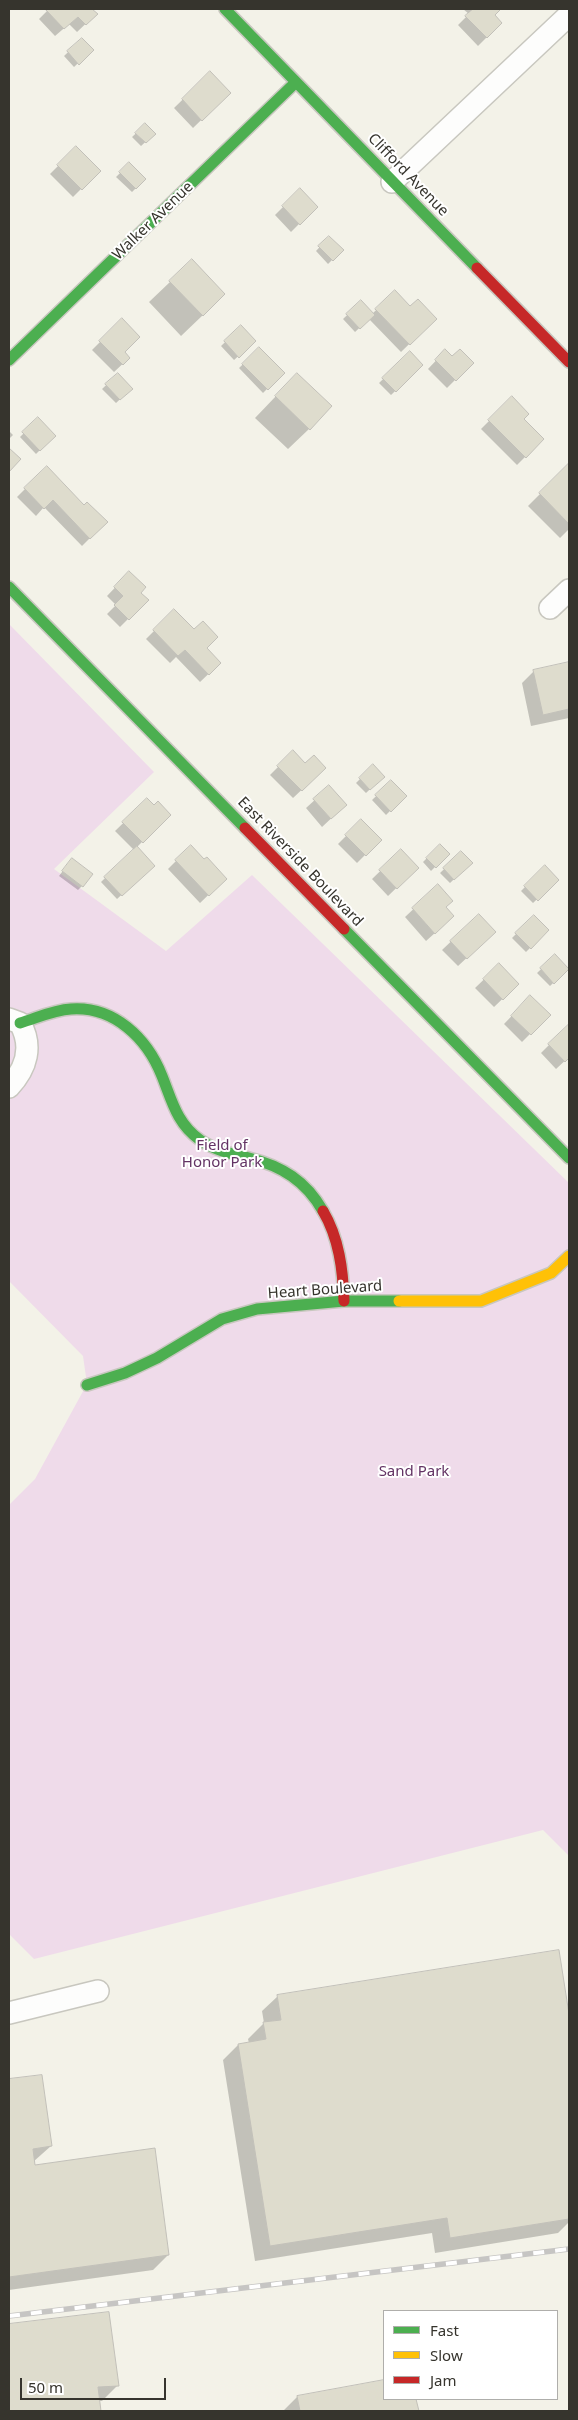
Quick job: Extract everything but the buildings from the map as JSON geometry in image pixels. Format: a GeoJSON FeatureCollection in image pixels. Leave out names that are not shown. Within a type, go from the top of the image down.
{"type":"FeatureCollection","features":[{"type":"Feature","properties":{"kind":"street","name":"Clifford Avenue"},"geometry":{"type":"LineString","coordinates":[[225,9],[569,362]]}},
{"type":"Feature","properties":{"kind":"street"},"geometry":{"type":"LineString","coordinates":[[392,182],[568,17]]}},
{"type":"Feature","properties":{"kind":"street","name":"Walker Avenue"},"geometry":{"type":"LineString","coordinates":[[9,360],[296,82]]}},
{"type":"Feature","properties":{"kind":"street","name":"East Riverside Boulevard"},"geometry":{"type":"LineString","coordinates":[[9,587],[569,1158]]}},
{"type":"Feature","properties":{"kind":"street"},"geometry":{"type":"LineString","coordinates":[[550,608],[569,590]]}},
{"type":"Feature","properties":{"kind":"street"},"geometry":{"type":"LineString","coordinates":[[9,1087],[22,1068],[27,1052],[28,1037],[14,1021],[77,1008],[99,1010],[121,1021],[151,1050],[177,1118],[192,1135],[209,1147],[285,1170],[301,1181],[314,1195],[329,1219],[337,1244],[344,1274],[344,1301]]}},
{"type":"Feature","properties":{"kind":"street","name":"Heart Boulevard"},"geometry":{"type":"LineString","coordinates":[[87,1384],[125,1373],[157,1358],[222,1319],[266,1308],[344,1301],[481,1301],[551,1273],[569,1256]]}},
{"type":"Feature","properties":{"kind":"street"},"geometry":{"type":"LineString","coordinates":[[9,2013],[98,1991]]}},
{"type":"Feature","properties":{"kind":"green space","name":"Field of Honor Park"},"geometry":{"type":"Polygon","coordinates":[[[9,624],[154,772],[54,869],[166,951],[252,875],[569,1183],[569,1856],[543,1830],[34,1959],[9,1934],[9,1505],[35,1479],[87,1384],[83,1356],[9,1281],[9,624]]]}},
{"type":"Feature","properties":{"kind":"railway"},"geometry":{"type":"LineString","coordinates":[[9,2316],[569,2249]]}},
{"type":"Feature","properties":{"kind":"traffic: fast"},"geometry":{"type":"LineString","coordinates":[[225,9],[477,268]]}},
{"type":"Feature","properties":{"kind":"traffic: fast"},"geometry":{"type":"LineString","coordinates":[[9,360],[296,82]]}},
{"type":"Feature","properties":{"kind":"traffic: fast"},"geometry":{"type":"LineString","coordinates":[[9,587],[245,828]]}},
{"type":"Feature","properties":{"kind":"traffic: fast"},"geometry":{"type":"LineString","coordinates":[[344,929],[569,1158]]}},
{"type":"Feature","properties":{"kind":"traffic: fast"},"geometry":{"type":"LineString","coordinates":[[20,1023],[71,1009],[87,1009],[115,1019],[127,1027],[148,1049],[156,1062],[176,1111],[192,1134],[217,1149],[261,1161],[282,1170],[301,1183],[323,1211]]}},
{"type":"Feature","properties":{"kind":"traffic: fast"},"geometry":{"type":"LineString","coordinates":[[87,1385],[125,1373],[157,1358],[222,1319],[257,1309],[344,1301],[399,1301]]}},
{"type":"Feature","properties":{"kind":"traffic: slow"},"geometry":{"type":"LineString","coordinates":[[399,1301],[481,1301],[551,1273],[569,1256]]}},
{"type":"Feature","properties":{"kind":"traffic: jam"},"geometry":{"type":"LineString","coordinates":[[477,268],[569,362]]}},
{"type":"Feature","properties":{"kind":"traffic: jam"},"geometry":{"type":"LineString","coordinates":[[245,828],[344,929]]}},
{"type":"Feature","properties":{"kind":"traffic: jam"},"geometry":{"type":"LineString","coordinates":[[323,1211],[333,1232],[339,1254],[344,1301]]}},
{"type":"Feature","properties":{"kind":"park label","name":"Sand Park"},"geometry":{"type":"Point","coordinates":[414,1472]}}]}
